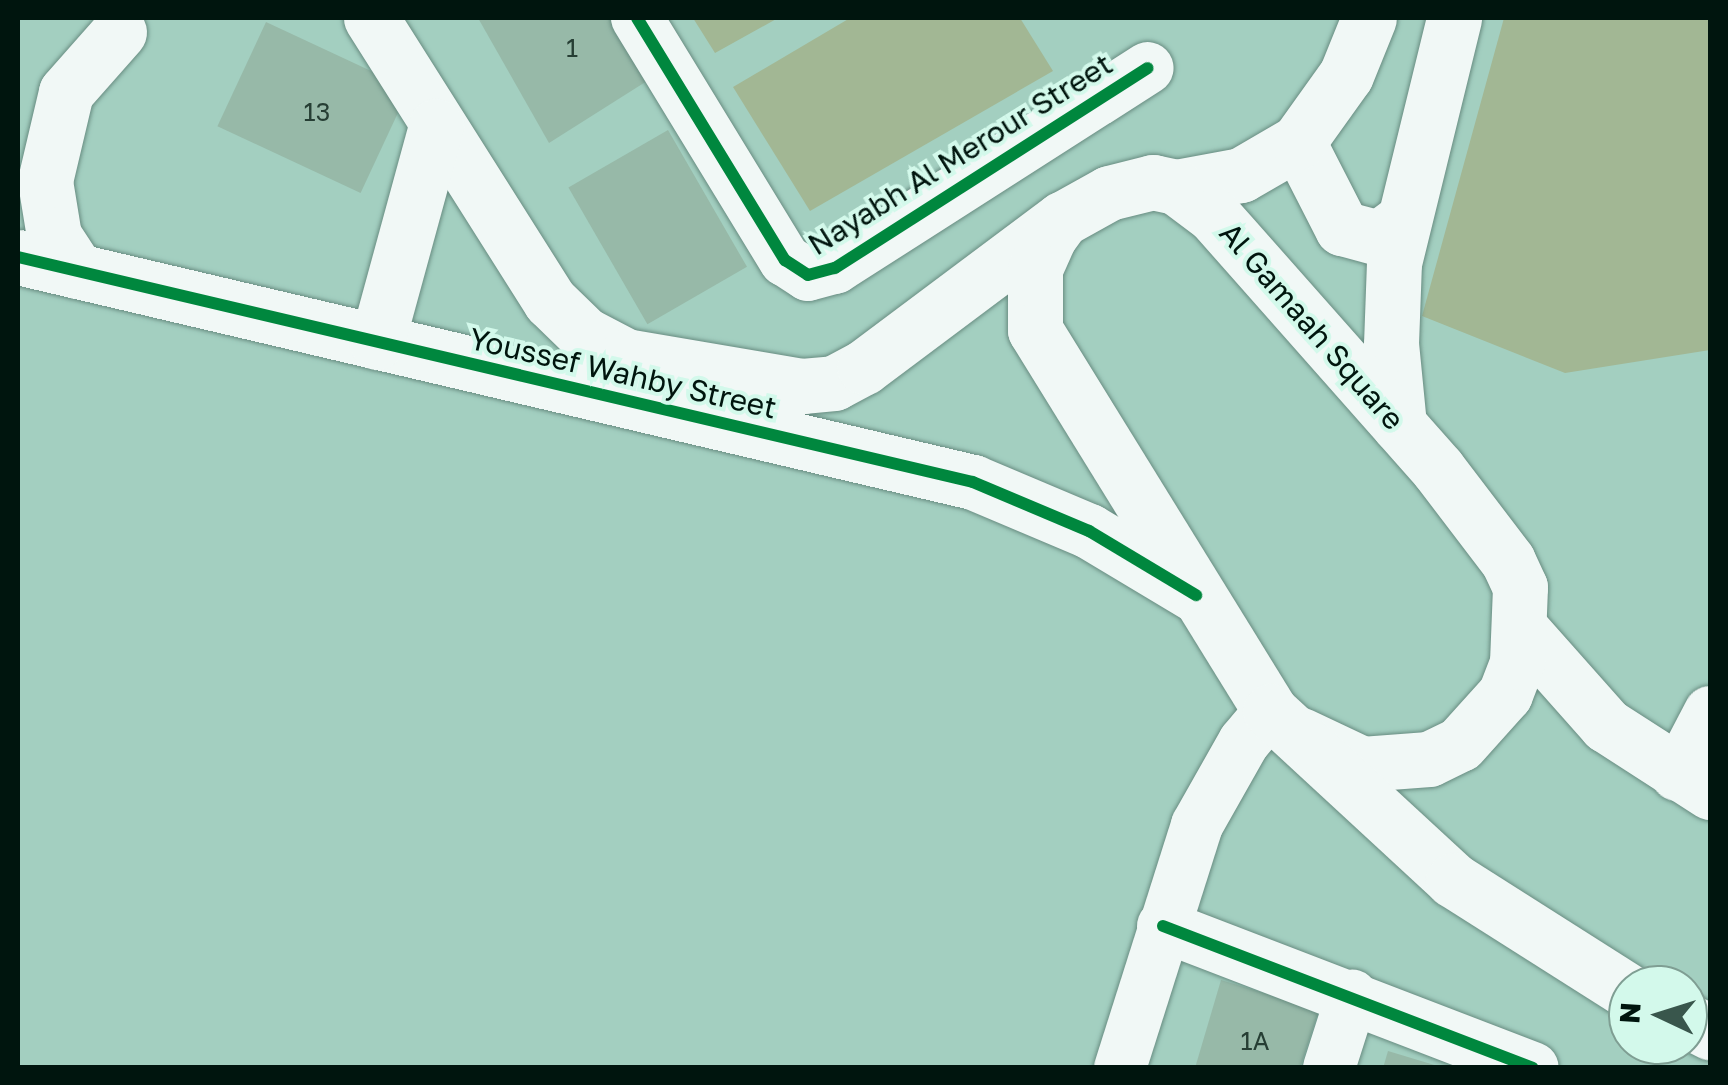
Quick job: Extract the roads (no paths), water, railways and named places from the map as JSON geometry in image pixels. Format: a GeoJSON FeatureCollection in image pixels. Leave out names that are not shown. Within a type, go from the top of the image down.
{"type":"FeatureCollection","features":[{"type":"Feature","properties":{"kind":"main road","name":"Youssef Wahby Street"},"geometry":{"type":"LineString","coordinates":[[371,18],[550,301],[584,334],[648,363],[802,386],[834,383],[864,368],[1062,219]]}},
{"type":"Feature","properties":{"kind":"main road"},"geometry":{"type":"LineString","coordinates":[[1369,18],[1346,75],[1298,142],[1241,175],[1176,188],[1131,186],[1062,219],[1035,270],[1035,330],[1196,595],[1285,723],[1453,880],[1608,978]]}},
{"type":"Feature","properties":{"kind":"main road"},"geometry":{"type":"LineString","coordinates":[[1399,426],[1391,304],[1400,222],[1454,18]]}},
{"type":"Feature","properties":{"kind":"main road"},"geometry":{"type":"LineString","coordinates":[[77,270],[54,236],[46,181],[66,92],[114,22]]}},
{"type":"Feature","properties":{"kind":"main road"},"geometry":{"type":"LineString","coordinates":[[377,342],[436,126]]}},
{"type":"Feature","properties":{"kind":"main road"},"geometry":{"type":"LineString","coordinates":[[1298,142],[1342,228],[1379,238],[1400,222]]}},
{"type":"Feature","properties":{"kind":"main road","name":"Al Gamaah Square"},"geometry":{"type":"LineString","coordinates":[[1176,188],[1254,256],[1508,560],[1520,587],[1520,628],[1505,694],[1486,722],[1429,759],[1362,764],[1285,723]]}},
{"type":"Feature","properties":{"kind":"main road","name":"Youssef Wahby Street"},"geometry":{"type":"LineString","coordinates":[[18,256],[972,482],[1032,505],[1145,560],[1196,595]]}},
{"type":"Feature","properties":{"kind":"main road"},"geometry":{"type":"LineString","coordinates":[[829,447],[834,383]]}},
{"type":"Feature","properties":{"kind":"main road"},"geometry":{"type":"LineString","coordinates":[[1520,628],[1606,726],[1694,783]]}},
{"type":"Feature","properties":{"kind":"street","name":"Nayabh Al Merour Street"},"geometry":{"type":"LineString","coordinates":[[637,18],[785,260],[808,276],[835,268],[1148,68]]}},
{"type":"Feature","properties":{"kind":"street"},"geometry":{"type":"LineString","coordinates":[[1694,783],[1710,712]]}},
{"type":"Feature","properties":{"kind":"street"},"geometry":{"type":"LineString","coordinates":[[1120,1068],[1197,825],[1244,742],[1285,723]]}},
{"type":"Feature","properties":{"kind":"street"},"geometry":{"type":"LineString","coordinates":[[1163,926],[1527,1066]]}},
{"type":"Feature","properties":{"kind":"street"},"geometry":{"type":"LineString","coordinates":[[1329,1068],[1352,996]]}}]}
